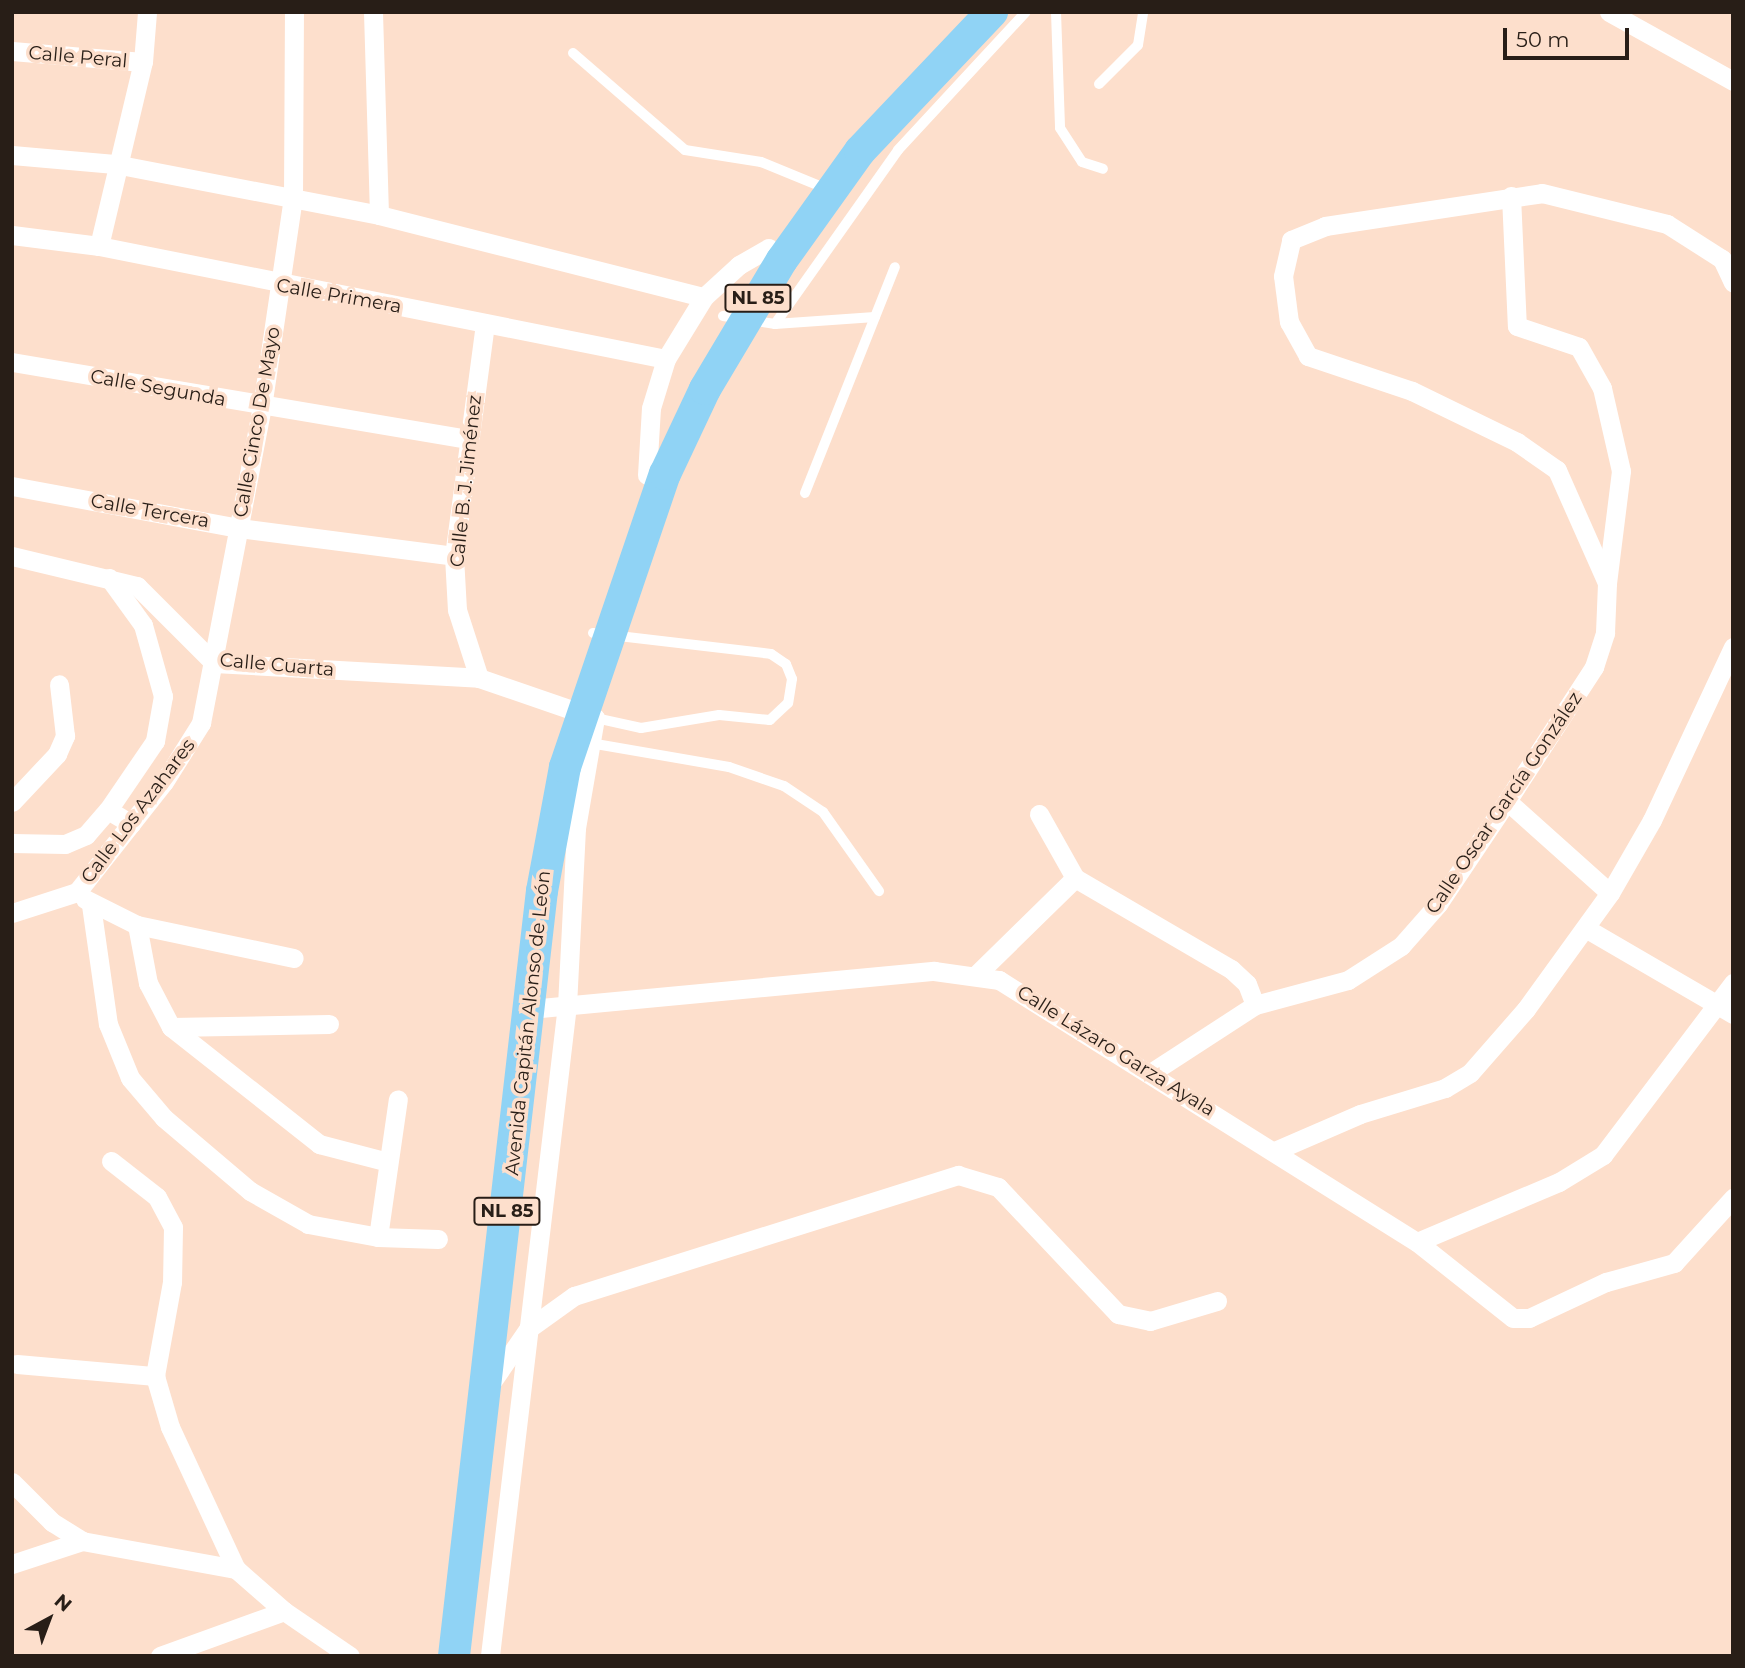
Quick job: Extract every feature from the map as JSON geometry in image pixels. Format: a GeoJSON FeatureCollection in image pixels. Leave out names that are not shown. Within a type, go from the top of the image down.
{"type":"FeatureCollection","features":[{"type":"Feature","properties":{"kind":"main road","name":"Avenida Capitán Alonso de León"},"geometry":{"type":"LineString","coordinates":[[601,635],[665,474],[723,312],[823,188],[907,73],[971,12]]}},
{"type":"Feature","properties":{"kind":"main road","name":"Avenida Capitán Alonso de León"},"geometry":{"type":"LineString","coordinates":[[454,1656],[549,837],[579,732],[601,635],[647,475],[723,312],[769,248],[911,92],[992,12]]}},
{"type":"Feature","properties":{"kind":"street"},"geometry":{"type":"LineString","coordinates":[[99,246],[115,164],[143,62],[147,12]]}},
{"type":"Feature","properties":{"kind":"street","name":"Calle Cinco De Mayo"},"geometry":{"type":"LineString","coordinates":[[214,663],[262,407],[293,198],[294,12]]}},
{"type":"Feature","properties":{"kind":"street"},"geometry":{"type":"LineString","coordinates":[[373,12],[379,215]]}},
{"type":"Feature","properties":{"kind":"street"},"geometry":{"type":"LineString","coordinates":[[1609,12],[1733,81]]}},
{"type":"Feature","properties":{"kind":"street","name":"Calle Peral"},"geometry":{"type":"LineString","coordinates":[[12,51],[143,62]]}},
{"type":"Feature","properties":{"kind":"street"},"geometry":{"type":"LineString","coordinates":[[12,155],[115,164],[379,215],[723,312]]}},
{"type":"Feature","properties":{"kind":"street"},"geometry":{"type":"LineString","coordinates":[[1511,196],[1549,194],[1667,224],[1728,255],[1733,283]]}},
{"type":"Feature","properties":{"kind":"street","name":"Calle Oscar García González"},"geometry":{"type":"LineString","coordinates":[[1152,1072],[1255,1005],[1348,980],[1401,946],[1438,904],[1600,654],[1621,471],[1602,388],[1579,347],[1517,326],[1511,196],[1325,226],[1291,240],[1283,276],[1292,335],[1320,362],[1412,391],[1541,456],[1568,485],[1607,583]]}},
{"type":"Feature","properties":{"kind":"street","name":"Calle Primera"},"geometry":{"type":"LineString","coordinates":[[12,234],[99,246],[280,286],[666,359]]}},
{"type":"Feature","properties":{"kind":"street"},"geometry":{"type":"LineString","coordinates":[[647,475],[651,408],[666,359],[723,312]]}},
{"type":"Feature","properties":{"kind":"street","name":"Calle B. J. Jiménez"},"geometry":{"type":"LineString","coordinates":[[479,678],[457,610],[454,556],[485,323]]}},
{"type":"Feature","properties":{"kind":"street","name":"Calle Segunda"},"geometry":{"type":"LineString","coordinates":[[12,362],[262,407],[470,439]]}},
{"type":"Feature","properties":{"kind":"street","name":"Calle Tercera"},"geometry":{"type":"LineString","coordinates":[[12,486],[239,528],[454,556]]}},
{"type":"Feature","properties":{"kind":"street","name":"Calle Cuarta"},"geometry":{"type":"LineString","coordinates":[[12,556],[109,578],[149,594],[214,663],[479,678],[579,732]]}},
{"type":"Feature","properties":{"kind":"street"},"geometry":{"type":"LineString","coordinates":[[12,843],[65,844],[86,835],[108,810],[155,741],[164,713],[158,665],[143,625],[109,578]]}},
{"type":"Feature","properties":{"kind":"street"},"geometry":{"type":"LineString","coordinates":[[1277,1150],[1459,1081],[1526,1009],[1587,929],[1652,820],[1733,647]]}},
{"type":"Feature","properties":{"kind":"street","name":"Calle Los Azahares"},"geometry":{"type":"LineString","coordinates":[[12,913],[84,898],[201,723],[214,663]]}},
{"type":"Feature","properties":{"kind":"street"},"geometry":{"type":"LineString","coordinates":[[12,802],[57,754],[65,736],[59,684]]}},
{"type":"Feature","properties":{"kind":"street"},"geometry":{"type":"LineString","coordinates":[[490,1656],[567,1005],[579,732]]}},
{"type":"Feature","properties":{"kind":"street"},"geometry":{"type":"LineString","coordinates":[[1507,801],[1610,893]]}},
{"type":"Feature","properties":{"kind":"street"},"geometry":{"type":"LineString","coordinates":[[108,810],[131,824]]}},
{"type":"Feature","properties":{"kind":"street"},"geometry":{"type":"LineString","coordinates":[[1039,814],[1075,878],[1231,970],[1255,1005]]}},
{"type":"Feature","properties":{"kind":"street"},"geometry":{"type":"LineString","coordinates":[[977,974],[1075,878]]}},
{"type":"Feature","properties":{"kind":"street"},"geometry":{"type":"LineString","coordinates":[[84,898],[137,925],[294,958]]}},
{"type":"Feature","properties":{"kind":"street"},"geometry":{"type":"LineString","coordinates":[[84,898],[108,1024],[142,1095],[197,1148],[278,1211],[331,1231],[378,1237],[438,1239]]}},
{"type":"Feature","properties":{"kind":"street"},"geometry":{"type":"LineString","coordinates":[[137,925],[148,983],[171,1027],[319,1144],[388,1162]]}},
{"type":"Feature","properties":{"kind":"street"},"geometry":{"type":"LineString","coordinates":[[1587,929],[1726,1009]]}},
{"type":"Feature","properties":{"kind":"street","name":"Calle Lázaro Garza Ayala"},"geometry":{"type":"LineString","coordinates":[[530,1009],[934,971],[977,974],[1028,994],[1277,1150],[1417,1242],[1506,1315],[1529,1318],[1606,1282],[1674,1263],[1733,1198]]}},
{"type":"Feature","properties":{"kind":"street"},"geometry":{"type":"LineString","coordinates":[[1417,1242],[1559,1182],[1603,1155],[1726,1009],[1733,983]]}},
{"type":"Feature","properties":{"kind":"street"},"geometry":{"type":"LineString","coordinates":[[171,1027],[329,1024]]}},
{"type":"Feature","properties":{"kind":"street"},"geometry":{"type":"LineString","coordinates":[[378,1237],[398,1099]]}},
{"type":"Feature","properties":{"kind":"street"},"geometry":{"type":"LineString","coordinates":[[111,1161],[157,1197],[173,1227],[172,1282],[155,1376],[170,1427],[236,1569],[284,1611],[350,1656]]}},
{"type":"Feature","properties":{"kind":"street"},"geometry":{"type":"LineString","coordinates":[[486,1391],[528,1329],[574,1296],[970,1174],[998,1187],[1118,1314],[1150,1321],[1217,1301]]}},
{"type":"Feature","properties":{"kind":"street"},"geometry":{"type":"LineString","coordinates":[[17,1364],[155,1376]]}},
{"type":"Feature","properties":{"kind":"street"},"geometry":{"type":"LineString","coordinates":[[12,1482],[52,1522],[82,1541],[236,1569]]}},
{"type":"Feature","properties":{"kind":"street"},"geometry":{"type":"LineString","coordinates":[[12,1564],[82,1541]]}},
{"type":"Feature","properties":{"kind":"street"},"geometry":{"type":"LineString","coordinates":[[160,1656],[284,1611]]}},
{"type":"Feature","properties":{"kind":"lane"},"geometry":{"type":"LineString","coordinates":[[775,324],[898,150],[1026,12]]}},
{"type":"Feature","properties":{"kind":"lane"},"geometry":{"type":"LineString","coordinates":[[1056,12],[1055,106],[1065,142],[1082,162],[1103,169]]}},
{"type":"Feature","properties":{"kind":"lane"},"geometry":{"type":"LineString","coordinates":[[1099,84],[1138,45],[1143,12]]}},
{"type":"Feature","properties":{"kind":"lane"},"geometry":{"type":"LineString","coordinates":[[573,53],[685,150],[761,162],[823,188]]}},
{"type":"Feature","properties":{"kind":"lane"},"geometry":{"type":"LineString","coordinates":[[805,492],[895,267]]}},
{"type":"Feature","properties":{"kind":"lane"},"geometry":{"type":"LineString","coordinates":[[723,312],[775,324],[875,317]]}},
{"type":"Feature","properties":{"kind":"lane"},"geometry":{"type":"LineString","coordinates":[[579,732],[641,728],[719,715],[771,720],[788,703],[792,679],[786,664],[771,654],[601,635]]}},
{"type":"Feature","properties":{"kind":"lane"},"geometry":{"type":"LineString","coordinates":[[579,732],[729,766],[784,786],[823,812],[879,891]]}}]}
